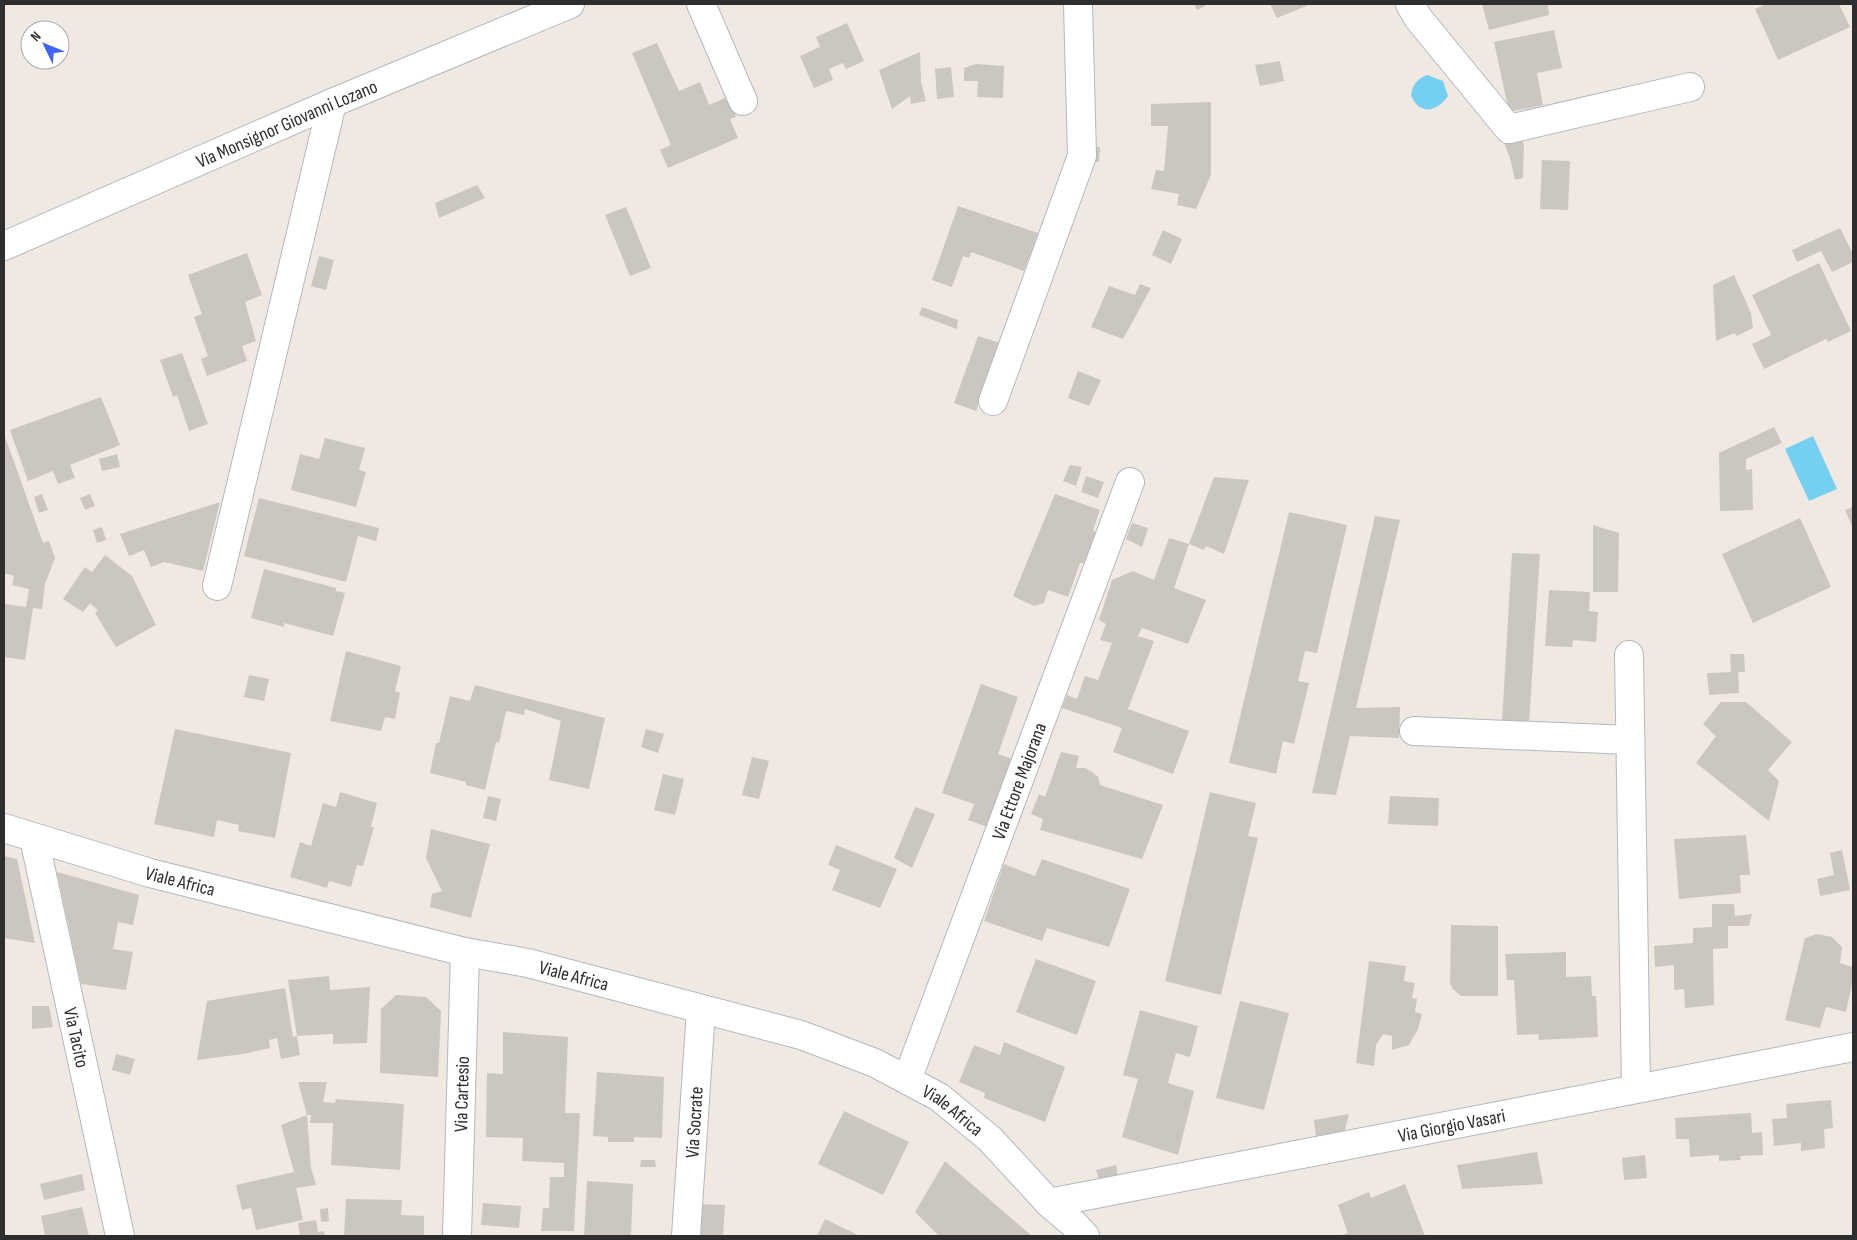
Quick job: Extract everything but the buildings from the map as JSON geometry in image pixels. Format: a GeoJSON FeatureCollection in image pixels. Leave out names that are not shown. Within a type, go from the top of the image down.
{"type":"FeatureCollection","features":[{"type":"Feature","properties":{"kind":"street","name":"Via Monsignor Giovanni Lozano"},"geometry":{"type":"LineString","coordinates":[[4,246],[332,103],[570,4]]}},
{"type":"Feature","properties":{"kind":"street"},"geometry":{"type":"LineString","coordinates":[[700,4],[742,101]]}},
{"type":"Feature","properties":{"kind":"street"},"geometry":{"type":"LineString","coordinates":[[993,401],[1082,156],[1078,4]]}},
{"type":"Feature","properties":{"kind":"street"},"geometry":{"type":"LineString","coordinates":[[1410,4],[1418,18],[1509,129],[1690,86]]}},
{"type":"Feature","properties":{"kind":"street"},"geometry":{"type":"LineString","coordinates":[[217,586],[332,103]]}},
{"type":"Feature","properties":{"kind":"street","name":"Via Ettore Majorana"},"geometry":{"type":"LineString","coordinates":[[907,1080],[1130,482]]}},
{"type":"Feature","properties":{"kind":"street"},"geometry":{"type":"LineString","coordinates":[[1629,655],[1636,1089]]}},
{"type":"Feature","properties":{"kind":"street"},"geometry":{"type":"LineString","coordinates":[[1414,731],[1630,740]]}},
{"type":"Feature","properties":{"kind":"street","name":"Viale Africa"},"geometry":{"type":"LineString","coordinates":[[4,828],[150,873],[465,952],[528,964],[801,1035],[875,1063],[939,1097],[990,1139],[1049,1203],[1085,1236]]}},
{"type":"Feature","properties":{"kind":"street","name":"Via Tacito"},"geometry":{"type":"LineString","coordinates":[[34,838],[120,1236]]}},
{"type":"Feature","properties":{"kind":"street","name":"Via Cartesio"},"geometry":{"type":"LineString","coordinates":[[457,1236],[465,952]]}},
{"type":"Feature","properties":{"kind":"street","name":"Via Socrate"},"geometry":{"type":"LineString","coordinates":[[686,1236],[702,1009]]}},
{"type":"Feature","properties":{"kind":"street","name":"Via Giorgio Vasari"},"geometry":{"type":"LineString","coordinates":[[1049,1203],[1853,1047]]}},
{"type":"Feature","properties":{"kind":"water"},"geometry":{"type":"Polygon","coordinates":[[[1427,75],[1443,81],[1448,96],[1439,106],[1423,109],[1414,102],[1411,95],[1416,82],[1427,75]]]}},
{"type":"Feature","properties":{"kind":"water"},"geometry":{"type":"Polygon","coordinates":[[[1813,436],[1837,489],[1809,501],[1785,449],[1813,436]]]}}]}
